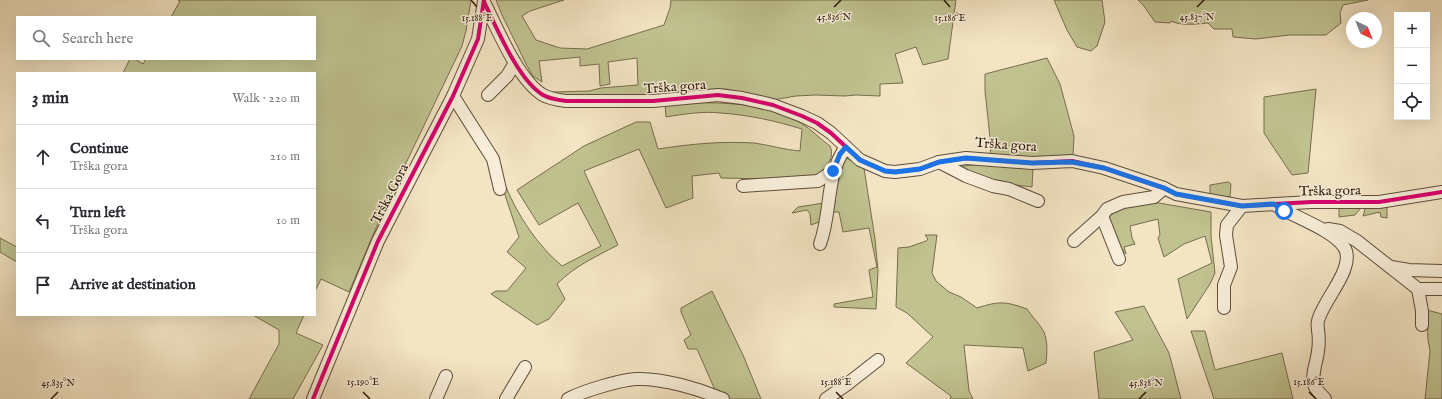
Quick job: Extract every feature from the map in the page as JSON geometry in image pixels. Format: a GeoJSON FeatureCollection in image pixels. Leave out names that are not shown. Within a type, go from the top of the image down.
{"type":"FeatureCollection","features":[{"type":"Feature","properties":{"kind":"street","name":"Trška gora"},"geometry":{"type":"LineString","coordinates":[[484,1],[516,63],[527,80],[535,89],[553,100],[653,101],[718,95],[773,104],[817,123],[831,133],[860,160],[885,171],[895,172],[920,169],[939,162],[966,158],[1032,163],[1072,162],[1104,168],[1164,188],[1176,194],[1242,206],[1311,202],[1379,202],[1442,192]]}},
{"type":"Feature","properties":{"kind":"street","name":"Trška Gora"},"geometry":{"type":"LineString","coordinates":[[313,399],[378,241],[453,96],[478,39],[484,1]]}},
{"type":"Feature","properties":{"kind":"street"},"geometry":{"type":"LineString","coordinates":[[488,95],[507,76],[516,63]]}},
{"type":"Feature","properties":{"kind":"street"},"geometry":{"type":"LineString","coordinates":[[453,96],[493,159],[500,189]]}},
{"type":"Feature","properties":{"kind":"street"},"geometry":{"type":"LineString","coordinates":[[820,244],[825,230],[833,171],[840,154],[846,147]]}},
{"type":"Feature","properties":{"kind":"street"},"geometry":{"type":"LineString","coordinates":[[939,162],[973,179],[993,186],[1009,189],[1038,201]]}},
{"type":"Feature","properties":{"kind":"street"},"geometry":{"type":"LineString","coordinates":[[743,186],[818,181],[833,171]]}},
{"type":"Feature","properties":{"kind":"street"},"geometry":{"type":"LineString","coordinates":[[1074,241],[1102,216],[1107,209],[1123,202],[1154,197],[1164,188]]}},
{"type":"Feature","properties":{"kind":"street","name":"Trška gora"},"geometry":{"type":"LineString","coordinates":[[1274,204],[1284,211],[1324,230],[1339,241],[1345,248],[1348,259],[1340,278],[1325,304],[1318,322],[1318,351],[1314,373],[1315,387],[1325,399]]}},
{"type":"Feature","properties":{"kind":"street"},"geometry":{"type":"LineString","coordinates":[[1224,308],[1224,285],[1231,267],[1226,235],[1227,225],[1242,206]]}},
{"type":"Feature","properties":{"kind":"street"},"geometry":{"type":"LineString","coordinates":[[1102,216],[1119,259]]}},
{"type":"Feature","properties":{"kind":"street","name":"Trška gora"},"geometry":{"type":"LineString","coordinates":[[1324,230],[1328,229],[1340,231],[1357,241],[1418,289]]}},
{"type":"Feature","properties":{"kind":"street","name":"Trška gora"},"geometry":{"type":"LineString","coordinates":[[1390,267],[1409,270],[1441,271]]}},
{"type":"Feature","properties":{"kind":"street"},"geometry":{"type":"LineString","coordinates":[[1422,325],[1422,311],[1418,289],[1442,289]]}},
{"type":"Feature","properties":{"kind":"street"},"geometry":{"type":"LineString","coordinates":[[826,399],[878,360]]}},
{"type":"Feature","properties":{"kind":"street"},"geometry":{"type":"LineString","coordinates":[[506,399],[525,367]]}},
{"type":"Feature","properties":{"kind":"street"},"geometry":{"type":"LineString","coordinates":[[436,399],[446,376]]}},
{"type":"Feature","properties":{"kind":"street"},"geometry":{"type":"LineString","coordinates":[[568,399],[610,385],[636,379],[667,382],[704,391],[723,399]]}},
{"type":"Feature","properties":{"kind":"green space"},"geometry":{"type":"Polygon","coordinates":[[[178,0],[471,0],[462,46],[384,209],[349,292],[321,279],[316,289],[316,72],[124,72],[130,60],[137,60],[143,64],[145,60],[316,60],[316,16],[172,16],[180,1],[178,0]]]}},
{"type":"Feature","properties":{"kind":"green space"},"geometry":{"type":"Polygon","coordinates":[[[496,0],[564,0],[530,11],[522,16],[536,40],[560,48],[587,49],[664,25],[671,0],[956,0],[948,59],[923,65],[916,47],[895,54],[903,83],[880,84],[880,96],[816,95],[796,96],[773,100],[726,89],[637,95],[558,96],[552,92],[589,91],[601,88],[638,85],[637,58],[608,62],[610,84],[600,86],[599,64],[580,66],[580,57],[539,61],[542,82],[533,76],[527,66],[496,0]]]}},
{"type":"Feature","properties":{"kind":"green space"},"geometry":{"type":"Polygon","coordinates":[[[1054,0],[1102,0],[1105,22],[1097,46],[1091,51],[1077,47],[1067,30],[1054,0]]]}},
{"type":"Feature","properties":{"kind":"green space"},"geometry":{"type":"Polygon","coordinates":[[[1138,0],[1368,0],[1343,5],[1340,13],[1341,23],[1326,35],[1289,35],[1256,39],[1233,37],[1232,29],[1214,29],[1208,23],[1179,24],[1171,21],[1170,23],[1155,22],[1138,0]]]}},
{"type":"Feature","properties":{"kind":"green space"},"geometry":{"type":"Polygon","coordinates":[[[1047,58],[1060,84],[1074,136],[1073,156],[1032,159],[990,154],[991,147],[985,91],[985,74],[1047,58]]]}},
{"type":"Feature","properties":{"kind":"green space"},"geometry":{"type":"Polygon","coordinates":[[[1316,89],[1308,173],[1292,175],[1264,133],[1264,97],[1316,89]]]}},
{"type":"Feature","properties":{"kind":"green space"},"geometry":{"type":"Polygon","coordinates":[[[665,103],[734,104],[752,106],[785,115],[805,125],[830,146],[830,161],[812,180],[721,178],[719,173],[692,176],[693,198],[666,208],[639,149],[584,171],[618,245],[578,267],[557,284],[565,299],[549,319],[537,325],[491,294],[496,291],[507,291],[526,268],[507,252],[519,237],[503,189],[506,187],[516,209],[537,240],[562,266],[601,246],[578,203],[539,225],[517,190],[584,146],[636,122],[650,122],[658,149],[706,143],[742,142],[800,151],[802,129],[782,123],[742,115],[714,112],[666,117],[665,103]]]}},
{"type":"Feature","properties":{"kind":"green space"},"geometry":{"type":"Polygon","coordinates":[[[843,156],[864,168],[875,239],[878,270],[876,309],[834,307],[834,304],[873,297],[869,270],[877,267],[869,228],[843,232],[839,212],[830,212],[843,156]]]}},
{"type":"Feature","properties":{"kind":"green space"},"geometry":{"type":"Polygon","coordinates":[[[991,163],[1033,167],[1032,187],[998,183],[954,167],[991,163]]]}},
{"type":"Feature","properties":{"kind":"green space"},"geometry":{"type":"Polygon","coordinates":[[[1228,182],[1231,184],[1230,197],[1210,196],[1210,185],[1228,182]]]}},
{"type":"Feature","properties":{"kind":"green space"},"geometry":{"type":"Polygon","coordinates":[[[824,203],[822,221],[811,225],[810,214],[807,210],[792,213],[798,207],[824,203]]]}},
{"type":"Feature","properties":{"kind":"green space"},"geometry":{"type":"Polygon","coordinates":[[[1138,203],[1159,203],[1211,212],[1211,236],[1215,273],[1210,284],[1187,319],[1178,279],[1212,263],[1205,236],[1184,244],[1164,257],[1158,238],[1160,235],[1158,219],[1130,226],[1132,238],[1135,244],[1124,247],[1126,254],[1121,248],[1109,217],[1119,208],[1138,203]]]}},
{"type":"Feature","properties":{"kind":"green space"},"geometry":{"type":"Polygon","coordinates":[[[1366,206],[1387,207],[1387,218],[1381,217],[1380,212],[1363,216],[1366,206]]]}},
{"type":"Feature","properties":{"kind":"green space"},"geometry":{"type":"Polygon","coordinates":[[[1339,207],[1361,208],[1355,215],[1339,217],[1339,207]]]}},
{"type":"Feature","properties":{"kind":"green space"},"geometry":{"type":"Polygon","coordinates":[[[925,235],[937,235],[932,273],[936,281],[949,292],[961,297],[977,308],[997,303],[1007,303],[1027,309],[1044,332],[1047,344],[1046,363],[1028,371],[1023,348],[964,345],[969,391],[973,399],[950,399],[951,396],[906,363],[933,337],[907,313],[896,307],[898,248],[909,247],[926,241],[928,239],[925,235]]]}},
{"type":"Feature","properties":{"kind":"green space"},"geometry":{"type":"Polygon","coordinates":[[[0,238],[16,246],[16,261],[0,252],[0,238]]]}},
{"type":"Feature","properties":{"kind":"green space"},"geometry":{"type":"Polygon","coordinates":[[[712,291],[743,355],[761,399],[731,399],[715,390],[697,349],[688,349],[684,340],[691,335],[681,312],[681,308],[712,291]]]}},
{"type":"Feature","properties":{"kind":"green space"},"geometry":{"type":"Polygon","coordinates":[[[1144,306],[1169,353],[1181,399],[1099,399],[1094,352],[1133,340],[1115,312],[1144,306]]]}},
{"type":"Feature","properties":{"kind":"green space"},"geometry":{"type":"Polygon","coordinates":[[[1427,310],[1442,314],[1442,399],[1425,399],[1430,351],[1427,310]]]}},
{"type":"Feature","properties":{"kind":"green space"},"geometry":{"type":"Polygon","coordinates":[[[255,316],[304,316],[296,333],[323,345],[293,399],[249,399],[279,344],[279,330],[255,316]]]}},
{"type":"Feature","properties":{"kind":"green space"},"geometry":{"type":"Polygon","coordinates":[[[1191,331],[1205,331],[1215,370],[1282,353],[1293,399],[1214,399],[1191,331]]]}},
{"type":"Feature","properties":{"kind":"cycle path"},"geometry":{"type":"LineString","coordinates":[[313,399],[378,241],[453,96],[478,39],[484,0]]}},
{"type":"Feature","properties":{"kind":"cycle path"},"geometry":{"type":"LineString","coordinates":[[484,2],[517,66],[525,78],[543,95],[566,101],[653,101],[718,95],[742,98],[773,105],[817,123],[831,133],[860,160],[885,171],[895,172],[920,169],[939,162],[966,158],[1032,163],[1072,161],[1104,168],[1164,188],[1176,194],[1242,206],[1311,202],[1379,202],[1442,192]]}},
{"type":"Feature","properties":{"kind":"route"},"geometry":{"type":"LineString","coordinates":[[833,171],[840,154],[846,147],[860,160],[885,171],[895,172],[920,169],[939,162],[966,158],[1032,163],[1072,162],[1104,168],[1164,188],[1176,194],[1242,206],[1274,204],[1284,211]]}}]}
